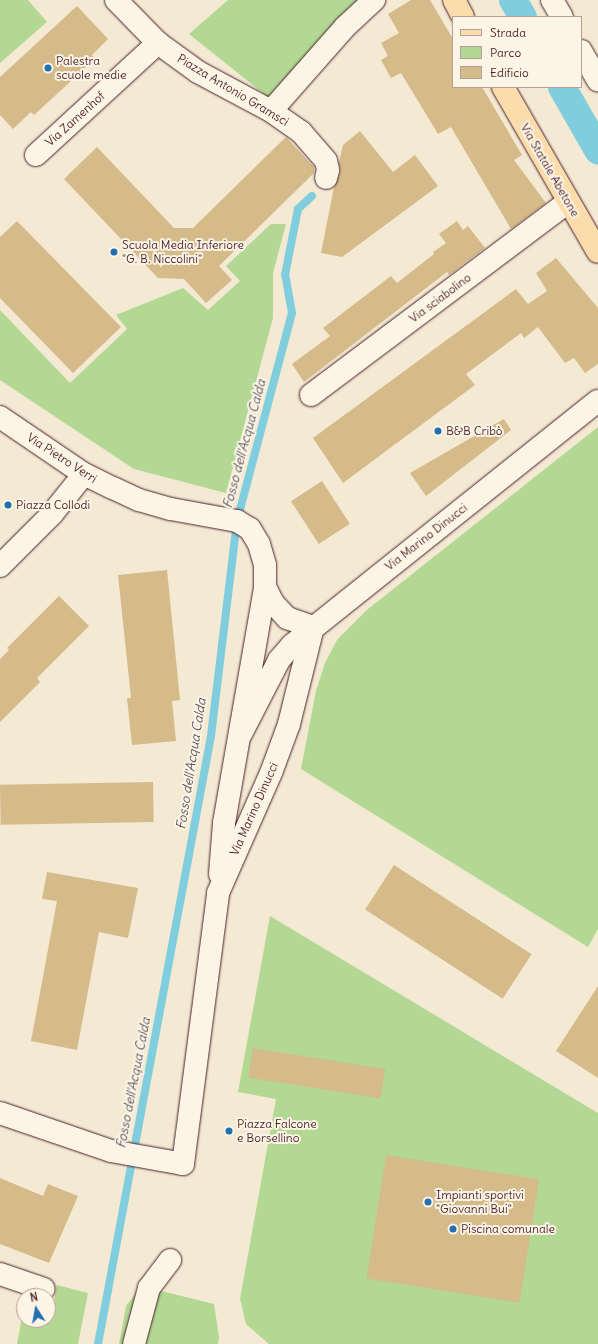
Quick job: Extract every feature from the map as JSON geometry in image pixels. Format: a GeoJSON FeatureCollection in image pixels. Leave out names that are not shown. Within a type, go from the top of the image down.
{"type":"FeatureCollection","features":[{"type":"Feature","properties":{"kind":"main road"},"geometry":{"type":"LineString","coordinates":[[454,0],[462,16]]}},
{"type":"Feature","properties":{"kind":"main road","name":"Via Statale Abetone"},"geometry":{"type":"LineString","coordinates":[[504,88],[598,252]]}},
{"type":"Feature","properties":{"kind":"street"},"geometry":{"type":"LineString","coordinates":[[116,0],[158,43]]}},
{"type":"Feature","properties":{"kind":"street"},"geometry":{"type":"LineString","coordinates":[[271,111],[345,28],[374,0]]}},
{"type":"Feature","properties":{"kind":"street"},"geometry":{"type":"LineString","coordinates":[[552,0],[561,16]]}},
{"type":"Feature","properties":{"kind":"street","name":"Piazza Antonio Gramsci"},"geometry":{"type":"LineString","coordinates":[[158,43],[198,72],[271,111],[301,132],[326,161],[328,170],[326,178]]}},
{"type":"Feature","properties":{"kind":"street","name":"Via Zamenhof"},"geometry":{"type":"LineString","coordinates":[[36,155],[158,43]]}},
{"type":"Feature","properties":{"kind":"street"},"geometry":{"type":"LineString","coordinates":[[582,53],[598,81]]}},
{"type":"Feature","properties":{"kind":"street","name":"Via sciabolino"},"geometry":{"type":"LineString","coordinates":[[311,394],[568,202]]}},
{"type":"Feature","properties":{"kind":"street","name":"Via Marino Dinucci"},"geometry":{"type":"LineString","coordinates":[[0,1113],[112,1151],[183,1164],[218,893],[271,773],[289,724],[312,627],[598,401]]}},
{"type":"Feature","properties":{"kind":"street","name":"Via Pietro Verri"},"geometry":{"type":"LineString","coordinates":[[0,417],[84,474],[139,500],[171,509],[219,516],[237,521],[250,529],[258,544],[265,565],[265,587]]}},
{"type":"Feature","properties":{"kind":"street"},"geometry":{"type":"LineString","coordinates":[[0,566],[52,514],[84,474]]}},
{"type":"Feature","properties":{"kind":"street"},"geometry":{"type":"LineString","coordinates":[[241,734],[279,660],[312,627],[287,618],[278,610],[265,587]]}},
{"type":"Feature","properties":{"kind":"street"},"geometry":{"type":"LineString","coordinates":[[218,893],[224,823],[241,734],[265,587]]}},
{"type":"Feature","properties":{"kind":"street"},"geometry":{"type":"LineString","coordinates":[[134,1344],[149,1288],[170,1260]]}},
{"type":"Feature","properties":{"kind":"street"},"geometry":{"type":"LineString","coordinates":[[0,1274],[41,1288]]}},
{"type":"Feature","properties":{"kind":"green space"},"geometry":{"type":"Polygon","coordinates":[[[0,0],[28,0],[47,22],[0,63],[0,0]]]}},
{"type":"Feature","properties":{"kind":"green space"},"geometry":{"type":"Polygon","coordinates":[[[228,0],[359,0],[269,98],[189,34],[228,0]]]}},
{"type":"Feature","properties":{"kind":"green space"},"geometry":{"type":"Polygon","coordinates":[[[271,224],[286,224],[273,273],[273,318],[226,493],[134,469],[0,380],[0,310],[70,383],[127,329],[116,315],[183,288],[208,310],[240,281],[226,266],[271,224]]]}},
{"type":"Feature","properties":{"kind":"green space"},"geometry":{"type":"Polygon","coordinates":[[[598,427],[598,929],[588,947],[301,769],[316,691],[325,663],[337,640],[368,609],[598,427]]]}},
{"type":"Feature","properties":{"kind":"green space","name":"Impianti sportivi \"Giovanni Bui\""},"geometry":{"type":"Polygon","coordinates":[[[270,916],[598,1113],[598,1344],[269,1344],[246,1324],[240,1299],[276,1099],[238,1092],[270,916]]]}},
{"type":"Feature","properties":{"kind":"green space"},"geometry":{"type":"Polygon","coordinates":[[[57,1285],[88,1293],[78,1344],[17,1344],[20,1328],[56,1328],[57,1285]]]}},
{"type":"Feature","properties":{"kind":"green space"},"geometry":{"type":"Polygon","coordinates":[[[141,1286],[214,1304],[219,1337],[218,1344],[119,1344],[126,1306],[141,1286]]]}},
{"type":"Feature","properties":{"kind":"building"},"geometry":{"type":"Polygon","coordinates":[[[411,0],[430,0],[452,37],[452,88],[483,88],[522,155],[514,160],[546,203],[511,229],[451,127],[438,134],[401,73],[391,78],[381,60],[388,56],[381,43],[399,33],[388,14],[411,0]]]}},
{"type":"Feature","properties":{"kind":"building","name":"Palestra scuole medie"},"geometry":{"type":"Polygon","coordinates":[[[77,6],[108,39],[92,55],[95,59],[34,115],[31,112],[13,129],[0,115],[0,77],[77,6]]]}},
{"type":"Feature","properties":{"kind":"building"},"geometry":{"type":"Polygon","coordinates":[[[360,131],[393,172],[415,155],[438,186],[342,257],[321,253],[334,187],[340,173],[339,162],[343,145],[360,131]]]}},
{"type":"Feature","properties":{"kind":"building"},"geometry":{"type":"Polygon","coordinates":[[[286,137],[314,167],[314,173],[219,266],[232,280],[206,303],[184,279],[158,278],[64,179],[97,147],[174,228],[193,228],[286,137]]]}},
{"type":"Feature","properties":{"kind":"building"},"geometry":{"type":"Polygon","coordinates":[[[17,221],[121,327],[73,373],[0,298],[0,237],[17,221]]]}},
{"type":"Feature","properties":{"kind":"building"},"geometry":{"type":"Polygon","coordinates":[[[457,221],[463,230],[468,226],[485,248],[449,275],[447,272],[304,382],[292,364],[330,336],[323,328],[391,276],[397,283],[434,254],[433,252],[446,243],[439,234],[457,221]]]}},
{"type":"Feature","properties":{"kind":"building"},"geometry":{"type":"Polygon","coordinates":[[[556,258],[598,308],[598,364],[585,373],[574,358],[565,363],[538,327],[524,338],[521,333],[466,374],[475,385],[343,483],[313,438],[516,289],[528,304],[547,291],[536,273],[556,258]]]}},
{"type":"Feature","properties":{"kind":"building"},"geometry":{"type":"Polygon","coordinates":[[[504,419],[511,430],[426,496],[410,473],[504,419]]]}},
{"type":"Feature","properties":{"kind":"building"},"geometry":{"type":"Polygon","coordinates":[[[322,481],[350,524],[319,544],[291,501],[322,481]]]}},
{"type":"Feature","properties":{"kind":"building"},"geometry":{"type":"Polygon","coordinates":[[[167,570],[180,700],[172,701],[176,741],[132,745],[127,698],[131,698],[118,575],[167,570]]]}},
{"type":"Feature","properties":{"kind":"building"},"geometry":{"type":"Polygon","coordinates":[[[59,596],[89,626],[37,678],[40,682],[0,722],[0,659],[9,650],[7,648],[59,596]]]}},
{"type":"Feature","properties":{"kind":"building"},"geometry":{"type":"Polygon","coordinates":[[[153,782],[154,822],[1,825],[0,785],[153,782]]]}},
{"type":"Feature","properties":{"kind":"building"},"geometry":{"type":"Polygon","coordinates":[[[394,865],[532,954],[503,999],[365,909],[394,865]]]}},
{"type":"Feature","properties":{"kind":"building"},"geometry":{"type":"Polygon","coordinates":[[[47,872],[138,888],[128,938],[99,932],[77,1050],[31,1041],[57,901],[42,899],[47,872]]]}},
{"type":"Feature","properties":{"kind":"building"},"geometry":{"type":"Polygon","coordinates":[[[598,986],[598,1078],[556,1051],[598,986]]]}},
{"type":"Feature","properties":{"kind":"building"},"geometry":{"type":"Polygon","coordinates":[[[253,1048],[385,1069],[381,1099],[248,1078],[253,1048]]]}},
{"type":"Feature","properties":{"kind":"building","name":"Piscina comunale"},"geometry":{"type":"Polygon","coordinates":[[[386,1155],[539,1179],[520,1303],[366,1278],[386,1155]]]}},
{"type":"Feature","properties":{"kind":"building"},"geometry":{"type":"Polygon","coordinates":[[[0,1178],[43,1196],[48,1184],[78,1196],[49,1263],[0,1244],[0,1178]]]}},
{"type":"Feature","properties":{"kind":"waterway"},"geometry":{"type":"LineString","coordinates":[[513,0],[522,16]]}},
{"type":"Feature","properties":{"kind":"waterway"},"geometry":{"type":"LineString","coordinates":[[563,88],[598,150]]}},
{"type":"Feature","properties":{"kind":"waterway","name":"Fosso dell'Acqua Calda"},"geometry":{"type":"LineString","coordinates":[[98,1344],[211,736],[237,521],[292,313],[285,275],[298,209],[312,196]]}},
{"type":"Feature","properties":{"kind":"place","name":"Palestra scuole medie"},"geometry":{"type":"Point","coordinates":[48,68]}},
{"type":"Feature","properties":{"kind":"place","name":"Scuola Media Inferiore \"G. B. Niccolini\""},"geometry":{"type":"Point","coordinates":[114,252]}},
{"type":"Feature","properties":{"kind":"place","name":"B&B Cribò"},"geometry":{"type":"Point","coordinates":[438,431]}},
{"type":"Feature","properties":{"kind":"place","name":"Piazza Collodi"},"geometry":{"type":"Point","coordinates":[8,505]}},
{"type":"Feature","properties":{"kind":"place","name":"Piazza Falcone e Borsellino"},"geometry":{"type":"Point","coordinates":[229,1131]}},
{"type":"Feature","properties":{"kind":"place","name":"Impianti sportivi \"Giovanni Bui\""},"geometry":{"type":"Point","coordinates":[428,1202]}},
{"type":"Feature","properties":{"kind":"place","name":"Piscina comunale"},"geometry":{"type":"Point","coordinates":[453,1229]}}]}
